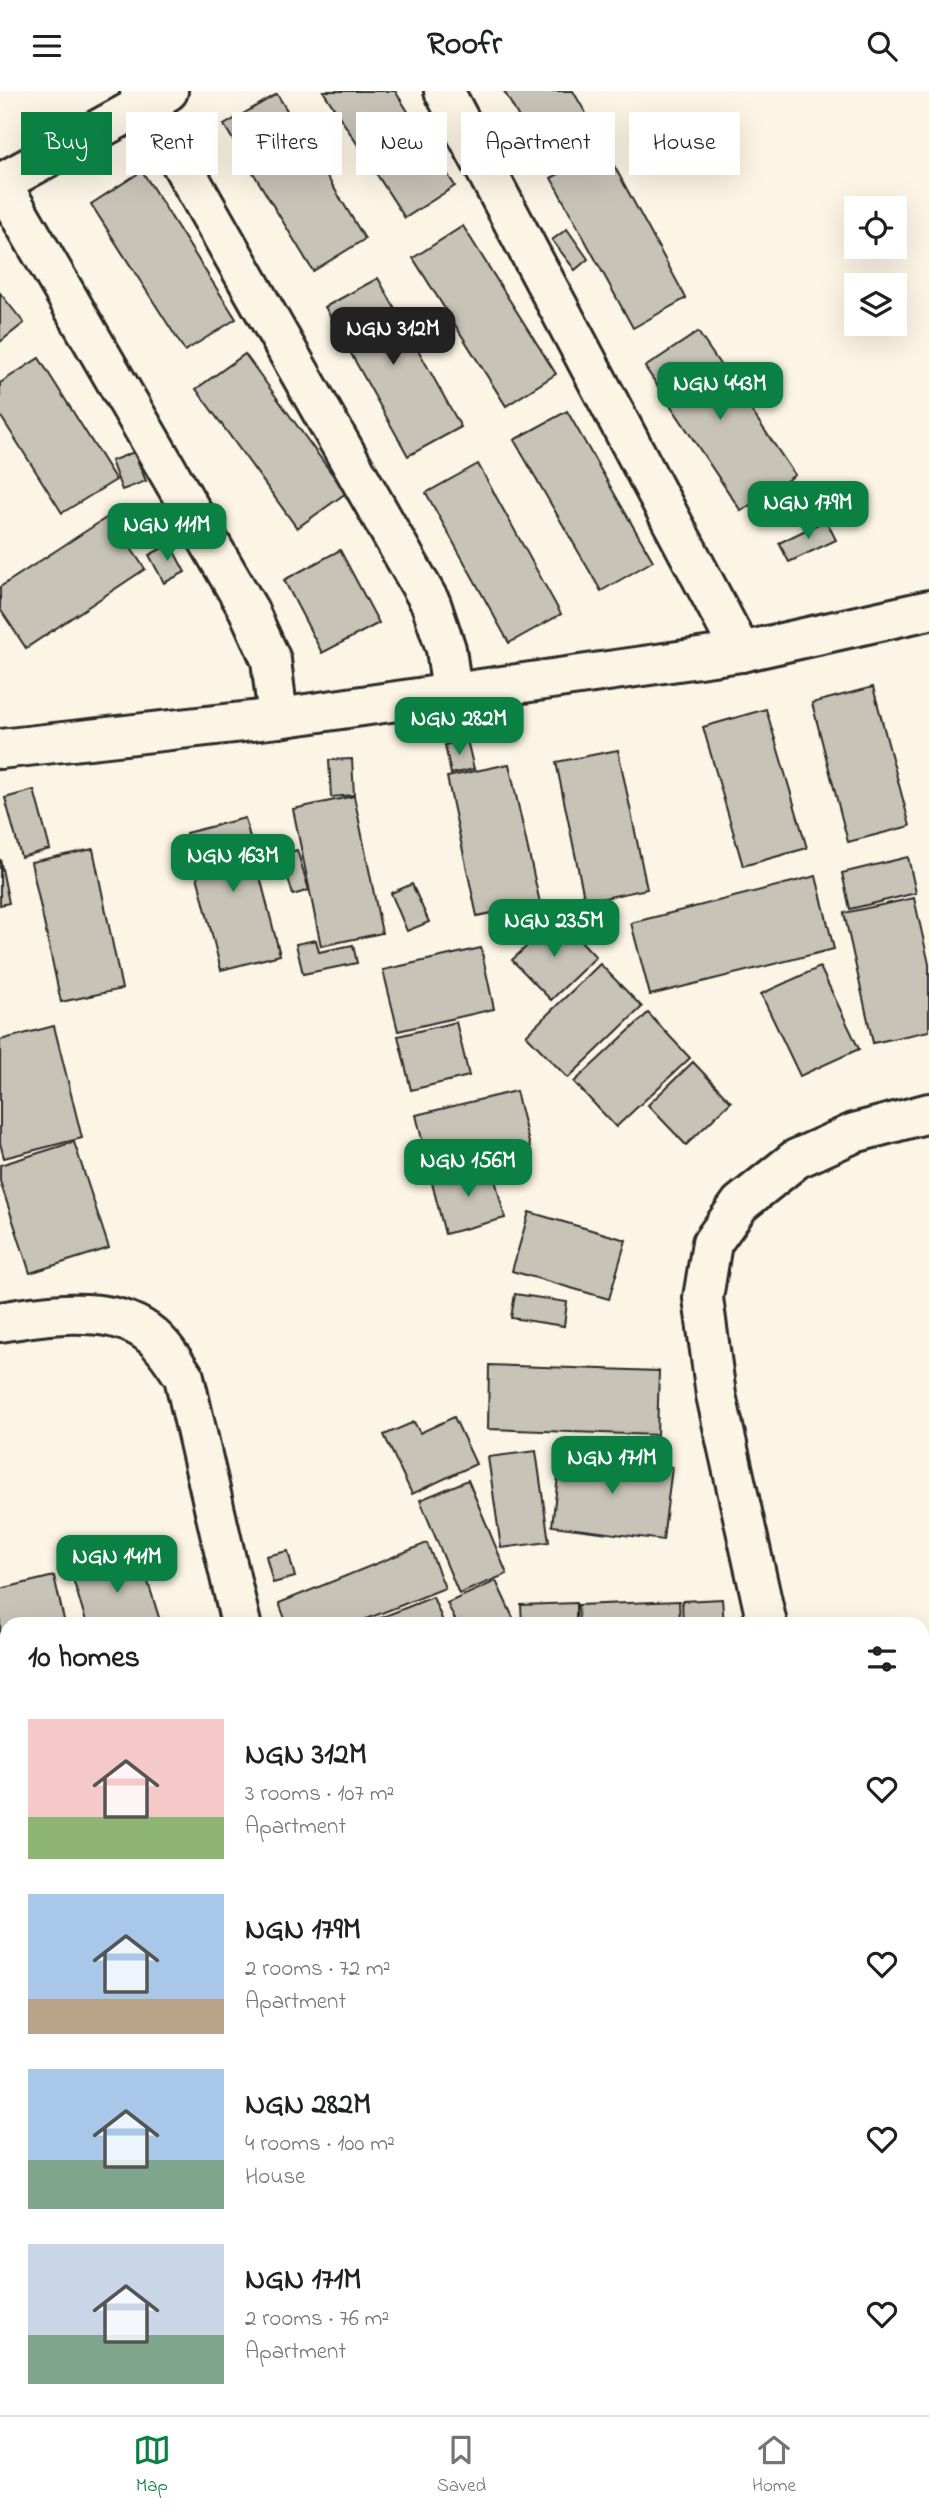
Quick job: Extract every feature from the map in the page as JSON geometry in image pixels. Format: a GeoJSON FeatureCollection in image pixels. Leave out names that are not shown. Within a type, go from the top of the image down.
{"type":"FeatureCollection","features":[{"type":"Feature","properties":{"kind":"street"},"geometry":{"type":"LineString","coordinates":[[444,91],[741,652]]}},
{"type":"Feature","properties":{"kind":"street"},"geometry":{"type":"LineString","coordinates":[[278,717],[271,660],[248,609],[1,182],[151,95],[431,604],[446,649],[452,693]]}},
{"type":"Feature","properties":{"kind":"street"},"geometry":{"type":"LineString","coordinates":[[0,749],[278,717],[741,652],[929,610]]}},
{"type":"Feature","properties":{"kind":"street"},"geometry":{"type":"LineString","coordinates":[[765,1617],[716,1395],[703,1299],[712,1243],[740,1204],[796,1159],[854,1133],[929,1113]]}},
{"type":"Feature","properties":{"kind":"street"},"geometry":{"type":"LineString","coordinates":[[0,1322],[55,1313],[116,1319],[140,1327],[166,1349],[184,1377],[239,1617]]}},
{"type":"Feature","properties":{"kind":"building"},"geometry":{"type":"Polygon","coordinates":[[[323,91],[395,91],[408,112],[356,112],[356,142],[342,120],[342,112],[337,112],[323,91]]]}},
{"type":"Feature","properties":{"kind":"building"},"geometry":{"type":"Polygon","coordinates":[[[504,91],[573,91],[585,112],[516,112],[504,91]]]}},
{"type":"Feature","properties":{"kind":"building"},"geometry":{"type":"Polygon","coordinates":[[[277,94],[288,112],[246,112],[277,94]]]}},
{"type":"Feature","properties":{"kind":"building"},"geometry":{"type":"Polygon","coordinates":[[[232,120],[232,138],[224,125],[232,120]]]}},
{"type":"Feature","properties":{"kind":"building"},"geometry":{"type":"Polygon","coordinates":[[[615,167],[686,298],[633,328],[551,178],[557,175],[615,175],[615,167]]]}},
{"type":"Feature","properties":{"kind":"building"},"geometry":{"type":"Polygon","coordinates":[[[447,173],[455,186],[405,218],[377,175],[447,173]]]}},
{"type":"Feature","properties":{"kind":"building"},"geometry":{"type":"Polygon","coordinates":[[[136,175],[145,175],[236,319],[185,351],[91,204],[136,175]]]}},
{"type":"Feature","properties":{"kind":"building"},"geometry":{"type":"Polygon","coordinates":[[[254,175],[326,175],[365,239],[313,271],[254,175]]]}},
{"type":"Feature","properties":{"kind":"building"},"geometry":{"type":"Polygon","coordinates":[[[463,226],[556,374],[506,406],[413,258],[463,226]]]}},
{"type":"Feature","properties":{"kind":"building"},"geometry":{"type":"Polygon","coordinates":[[[567,229],[588,259],[575,270],[552,240],[567,229]]]}},
{"type":"Feature","properties":{"kind":"building"},"geometry":{"type":"Polygon","coordinates":[[[378,278],[461,427],[408,456],[325,307],[378,278]]]}},
{"type":"Feature","properties":{"kind":"building"},"geometry":{"type":"Polygon","coordinates":[[[0,293],[24,323],[0,342],[0,293]]]}},
{"type":"Feature","properties":{"kind":"building"},"geometry":{"type":"Polygon","coordinates":[[[698,332],[795,475],[741,511],[645,367],[698,332]]]}},
{"type":"Feature","properties":{"kind":"building"},"geometry":{"type":"Polygon","coordinates":[[[245,354],[346,493],[297,528],[196,389],[245,354]]]}},
{"type":"Feature","properties":{"kind":"building"},"geometry":{"type":"Polygon","coordinates":[[[39,358],[116,480],[62,513],[0,415],[0,383],[39,358]]]}},
{"type":"Feature","properties":{"kind":"building"},"geometry":{"type":"Polygon","coordinates":[[[567,411],[653,561],[601,591],[514,440],[567,411]]]}},
{"type":"Feature","properties":{"kind":"building"},"geometry":{"type":"Polygon","coordinates":[[[134,452],[146,481],[122,490],[111,461],[134,452]]]}},
{"type":"Feature","properties":{"kind":"building"},"geometry":{"type":"Polygon","coordinates":[[[478,464],[561,614],[509,643],[426,493],[478,464]]]}},
{"type":"Feature","properties":{"kind":"building"},"geometry":{"type":"Polygon","coordinates":[[[109,516],[145,569],[26,648],[0,609],[0,587],[109,516]]]}},
{"type":"Feature","properties":{"kind":"building"},"geometry":{"type":"Polygon","coordinates":[[[826,520],[836,540],[789,562],[779,543],[826,520]]]}},
{"type":"Feature","properties":{"kind":"building"},"geometry":{"type":"Polygon","coordinates":[[[170,544],[185,572],[164,583],[149,555],[170,544]]]}},
{"type":"Feature","properties":{"kind":"building"},"geometry":{"type":"Polygon","coordinates":[[[340,550],[379,623],[322,653],[284,580],[340,550]]]}},
{"type":"Feature","properties":{"kind":"building"},"geometry":{"type":"Polygon","coordinates":[[[873,687],[910,826],[848,842],[812,703],[873,687]]]}},
{"type":"Feature","properties":{"kind":"building"},"geometry":{"type":"Polygon","coordinates":[[[766,709],[807,848],[743,866],[703,727],[766,709]]]}},
{"type":"Feature","properties":{"kind":"building"},"geometry":{"type":"Polygon","coordinates":[[[467,740],[474,769],[451,774],[445,745],[467,740]]]}},
{"type":"Feature","properties":{"kind":"building"},"geometry":{"type":"Polygon","coordinates":[[[618,750],[647,889],[585,902],[556,762],[618,750]]]}},
{"type":"Feature","properties":{"kind":"building"},"geometry":{"type":"Polygon","coordinates":[[[352,759],[354,795],[331,797],[329,760],[352,759]]]}},
{"type":"Feature","properties":{"kind":"building"},"geometry":{"type":"Polygon","coordinates":[[[509,764],[540,903],[477,916],[447,777],[509,764]]]}},
{"type":"Feature","properties":{"kind":"building"},"geometry":{"type":"Polygon","coordinates":[[[34,790],[50,849],[21,857],[5,798],[34,790]]]}},
{"type":"Feature","properties":{"kind":"building"},"geometry":{"type":"Polygon","coordinates":[[[354,796],[382,933],[321,946],[293,809],[354,796]]]}},
{"type":"Feature","properties":{"kind":"building"},"geometry":{"type":"Polygon","coordinates":[[[245,818],[280,955],[221,970],[186,833],[245,818]]]}},
{"type":"Feature","properties":{"kind":"building"},"geometry":{"type":"Polygon","coordinates":[[[93,849],[122,989],[61,1002],[31,862],[93,849]]]}},
{"type":"Feature","properties":{"kind":"building"},"geometry":{"type":"Polygon","coordinates":[[[297,850],[309,890],[293,895],[281,855],[297,850]]]}},
{"type":"Feature","properties":{"kind":"building"},"geometry":{"type":"Polygon","coordinates":[[[908,857],[916,893],[850,909],[842,873],[908,857]]]}},
{"type":"Feature","properties":{"kind":"building"},"geometry":{"type":"Polygon","coordinates":[[[0,859],[9,903],[0,905],[0,859]]]}},
{"type":"Feature","properties":{"kind":"building"},"geometry":{"type":"Polygon","coordinates":[[[816,876],[834,949],[650,995],[631,923],[816,876]]]}},
{"type":"Feature","properties":{"kind":"building"},"geometry":{"type":"Polygon","coordinates":[[[412,884],[429,922],[407,931],[391,893],[412,884]]]}},
{"type":"Feature","properties":{"kind":"building"},"geometry":{"type":"Polygon","coordinates":[[[914,898],[929,964],[929,1031],[873,1043],[844,913],[914,898]]]}},
{"type":"Feature","properties":{"kind":"building"},"geometry":{"type":"Polygon","coordinates":[[[558,917],[596,957],[551,1000],[512,960],[558,917]]]}},
{"type":"Feature","properties":{"kind":"building"},"geometry":{"type":"Polygon","coordinates":[[[316,940],[319,952],[353,945],[357,963],[303,974],[296,944],[316,940]]]}},
{"type":"Feature","properties":{"kind":"building"},"geometry":{"type":"Polygon","coordinates":[[[481,948],[494,1009],[398,1031],[383,970],[481,948]]]}},
{"type":"Feature","properties":{"kind":"building"},"geometry":{"type":"Polygon","coordinates":[[[600,964],[642,1007],[568,1078],[526,1035],[600,964]]]}},
{"type":"Feature","properties":{"kind":"building"},"geometry":{"type":"Polygon","coordinates":[[[820,967],[859,1049],[800,1076],[761,994],[820,967]]]}},
{"type":"Feature","properties":{"kind":"building"},"geometry":{"type":"Polygon","coordinates":[[[648,1013],[690,1058],[616,1127],[574,1082],[648,1013]]]}},
{"type":"Feature","properties":{"kind":"building"},"geometry":{"type":"Polygon","coordinates":[[[456,1022],[469,1076],[411,1090],[398,1036],[456,1022]]]}},
{"type":"Feature","properties":{"kind":"building"},"geometry":{"type":"Polygon","coordinates":[[[54,1026],[82,1138],[4,1158],[0,1143],[0,1040],[54,1026]]]}},
{"type":"Feature","properties":{"kind":"building"},"geometry":{"type":"Polygon","coordinates":[[[693,1062],[731,1102],[686,1145],[648,1105],[693,1062]]]}},
{"type":"Feature","properties":{"kind":"building"},"geometry":{"type":"Polygon","coordinates":[[[516,1091],[531,1151],[431,1176],[416,1115],[516,1091]]]}},
{"type":"Feature","properties":{"kind":"building"},"geometry":{"type":"Polygon","coordinates":[[[74,1142],[109,1248],[30,1273],[0,1181],[0,1165],[74,1142]]]}},
{"type":"Feature","properties":{"kind":"building"},"geometry":{"type":"Polygon","coordinates":[[[491,1164],[505,1218],[445,1234],[431,1179],[491,1164]]]}},
{"type":"Feature","properties":{"kind":"building"},"geometry":{"type":"Polygon","coordinates":[[[529,1212],[626,1240],[609,1299],[512,1271],[529,1212]]]}},
{"type":"Feature","properties":{"kind":"building"},"geometry":{"type":"Polygon","coordinates":[[[515,1294],[567,1302],[564,1326],[511,1318],[515,1294]]]}},
{"type":"Feature","properties":{"kind":"building"},"geometry":{"type":"Polygon","coordinates":[[[489,1365],[659,1371],[657,1435],[488,1429],[489,1365]]]}},
{"type":"Feature","properties":{"kind":"building"},"geometry":{"type":"Polygon","coordinates":[[[454,1417],[476,1464],[412,1494],[384,1435],[414,1422],[420,1433],[454,1417]]]}},
{"type":"Feature","properties":{"kind":"building"},"geometry":{"type":"Polygon","coordinates":[[[536,1451],[549,1542],[501,1548],[488,1457],[536,1451]]]}},
{"type":"Feature","properties":{"kind":"building"},"geometry":{"type":"Polygon","coordinates":[[[561,1452],[672,1467],[663,1540],[552,1526],[561,1452]]]}},
{"type":"Feature","properties":{"kind":"building"},"geometry":{"type":"Polygon","coordinates":[[[468,1480],[507,1574],[459,1594],[420,1500],[468,1480]]]}},
{"type":"Feature","properties":{"kind":"building"},"geometry":{"type":"Polygon","coordinates":[[[427,1543],[445,1588],[372,1617],[284,1617],[279,1603],[427,1543]]]}},
{"type":"Feature","properties":{"kind":"building"},"geometry":{"type":"Polygon","coordinates":[[[288,1551],[295,1577],[273,1583],[266,1556],[288,1551]]]}},
{"type":"Feature","properties":{"kind":"building"},"geometry":{"type":"Polygon","coordinates":[[[140,1556],[159,1617],[85,1617],[72,1576],[140,1556]]]}},
{"type":"Feature","properties":{"kind":"building"},"geometry":{"type":"Polygon","coordinates":[[[54,1576],[63,1617],[0,1617],[0,1589],[54,1576]]]}},
{"type":"Feature","properties":{"kind":"building"},"geometry":{"type":"Polygon","coordinates":[[[496,1581],[513,1617],[454,1617],[447,1603],[496,1581]]]}},
{"type":"Feature","properties":{"kind":"building"},"geometry":{"type":"Polygon","coordinates":[[[433,1597],[441,1617],[383,1617],[433,1597]]]}},
{"type":"Feature","properties":{"kind":"building"},"geometry":{"type":"Polygon","coordinates":[[[722,1599],[723,1617],[683,1617],[682,1601],[722,1599]]]}},
{"type":"Feature","properties":{"kind":"building"},"geometry":{"type":"Polygon","coordinates":[[[679,1601],[680,1617],[579,1617],[578,1605],[679,1601]]]}},
{"type":"Feature","properties":{"kind":"building"},"geometry":{"type":"Polygon","coordinates":[[[576,1603],[576,1617],[522,1617],[521,1605],[576,1603]]]}}]}
